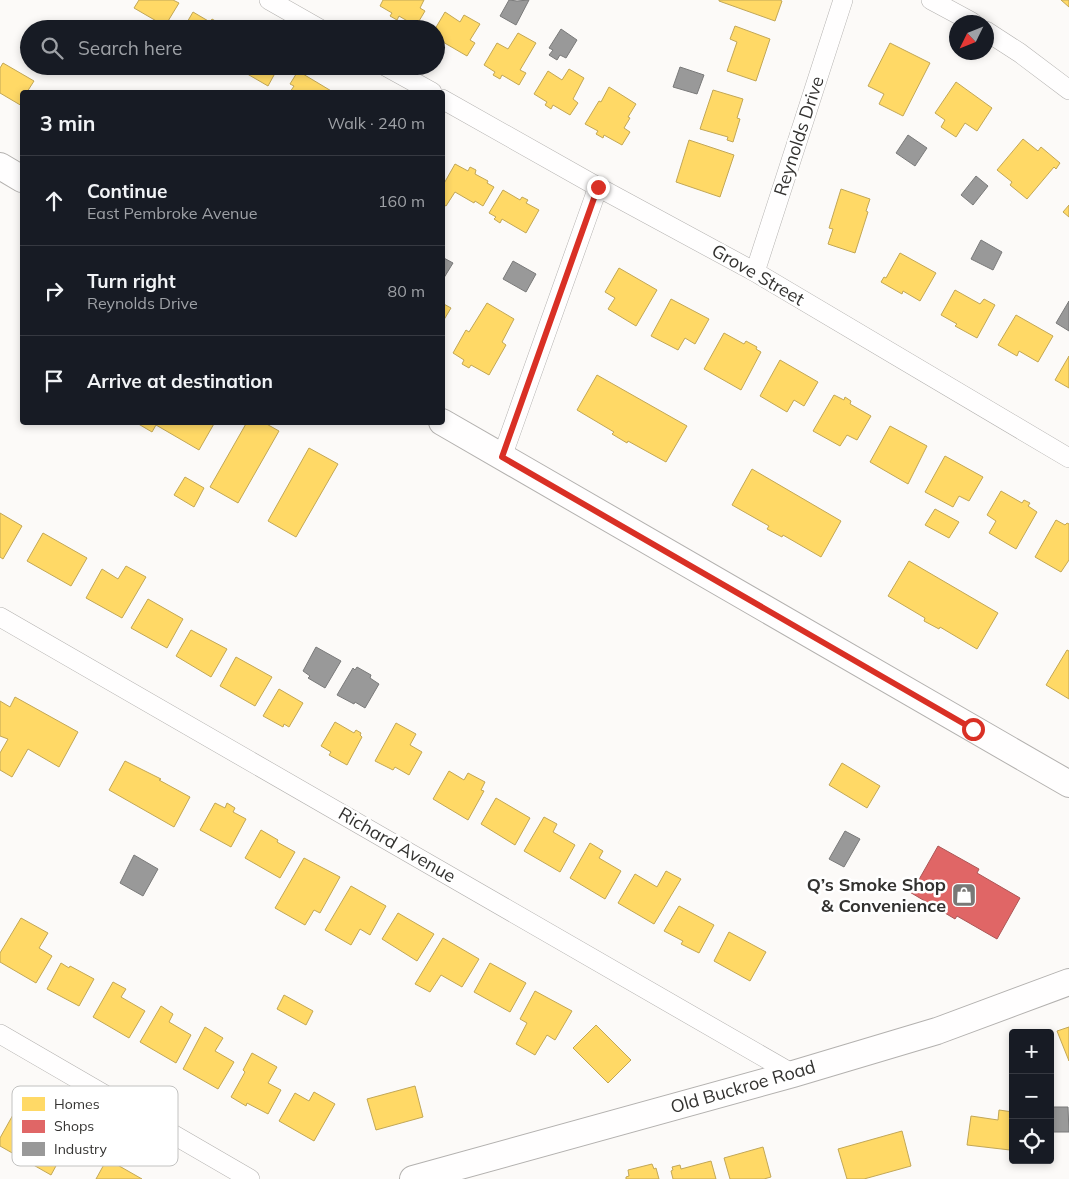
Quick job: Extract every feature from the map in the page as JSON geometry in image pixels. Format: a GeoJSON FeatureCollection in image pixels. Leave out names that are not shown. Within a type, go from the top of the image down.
{"type":"FeatureCollection","features":[{"type":"Feature","properties":{"kind":"main road"},"geometry":{"type":"LineString","coordinates":[[0,166],[20,178]]}},
{"type":"Feature","properties":{"kind":"main road"},"geometry":{"type":"LineString","coordinates":[[445,424],[1065,787]]}},
{"type":"Feature","properties":{"kind":"main road","name":"Old Buckroe Road"},"geometry":{"type":"LineString","coordinates":[[416,1179],[794,1074],[937,1031],[1069,982]]}},
{"type":"Feature","properties":{"kind":"street"},"geometry":{"type":"LineString","coordinates":[[269,0],[304,20]]}},
{"type":"Feature","properties":{"kind":"street","name":"Reynolds Drive"},"geometry":{"type":"LineString","coordinates":[[755,272],[843,0]]}},
{"type":"Feature","properties":{"kind":"street"},"geometry":{"type":"LineString","coordinates":[[930,0],[959,15]]}},
{"type":"Feature","properties":{"kind":"street"},"geometry":{"type":"LineString","coordinates":[[994,36],[1069,90]]}},
{"type":"Feature","properties":{"kind":"street"},"geometry":{"type":"LineString","coordinates":[[402,75],[428,90]]}},
{"type":"Feature","properties":{"kind":"street","name":"Grove Street"},"geometry":{"type":"LineString","coordinates":[[445,101],[598,187],[755,272],[1069,458]]}},
{"type":"Feature","properties":{"kind":"street"},"geometry":{"type":"LineString","coordinates":[[502,457],[598,187]]}},
{"type":"Feature","properties":{"kind":"street","name":"Richard Avenue"},"geometry":{"type":"LineString","coordinates":[[0,617],[794,1074]]}},
{"type":"Feature","properties":{"kind":"street"},"geometry":{"type":"LineString","coordinates":[[0,1034],[90,1086]]}},
{"type":"Feature","properties":{"kind":"street"},"geometry":{"type":"LineString","coordinates":[[178,1137],[250,1179]]}},
{"type":"Feature","properties":{"kind":"building: Homes"},"geometry":{"type":"Polygon","coordinates":[[[139,0],[173,0],[179,3],[169,20],[155,20],[134,8],[139,0]]]}},
{"type":"Feature","properties":{"kind":"building: Homes"},"geometry":{"type":"Polygon","coordinates":[[[383,0],[424,0],[420,8],[425,11],[420,20],[406,20],[399,16],[397,20],[390,16],[392,13],[380,6],[383,0]]]}},
{"type":"Feature","properties":{"kind":"building: Homes"},"geometry":{"type":"Polygon","coordinates":[[[719,0],[780,0],[782,1],[775,21],[719,0]]]}},
{"type":"Feature","properties":{"kind":"building: Homes"},"geometry":{"type":"Polygon","coordinates":[[[1061,0],[1069,0],[1069,7],[1061,0]]]}},
{"type":"Feature","properties":{"kind":"building: Homes"},"geometry":{"type":"Polygon","coordinates":[[[193,12],[207,20],[188,20],[193,12]]]}},
{"type":"Feature","properties":{"kind":"building: Homes"},"geometry":{"type":"Polygon","coordinates":[[[445,12],[460,22],[464,15],[480,24],[470,40],[475,43],[467,56],[445,43],[445,20],[440,20],[445,12]]]}},
{"type":"Feature","properties":{"kind":"building: Homes"},"geometry":{"type":"Polygon","coordinates":[[[735,26],[770,39],[756,81],[727,71],[737,42],[730,39],[735,26]]]}},
{"type":"Feature","properties":{"kind":"building: Homes"},"geometry":{"type":"Polygon","coordinates":[[[518,33],[536,43],[520,70],[526,73],[519,85],[502,75],[500,79],[493,75],[495,72],[484,65],[497,43],[508,49],[518,33]]]}},
{"type":"Feature","properties":{"kind":"building: Homes"},"geometry":{"type":"Polygon","coordinates":[[[890,43],[930,63],[903,116],[879,104],[884,94],[868,86],[890,43]]]}},
{"type":"Feature","properties":{"kind":"building: Homes"},"geometry":{"type":"Polygon","coordinates":[[[3,63],[20,73],[20,75],[34,81],[28,90],[20,90],[20,105],[0,93],[0,68],[3,63]]]}},
{"type":"Feature","properties":{"kind":"building: Homes"},"geometry":{"type":"Polygon","coordinates":[[[569,69],[584,78],[573,99],[578,103],[570,115],[553,105],[551,109],[545,105],[547,102],[534,94],[548,71],[562,80],[569,69]]]}},
{"type":"Feature","properties":{"kind":"building: Homes"},"geometry":{"type":"Polygon","coordinates":[[[249,75],[274,75],[268,86],[249,75]]]}},
{"type":"Feature","properties":{"kind":"building: Homes"},"geometry":{"type":"Polygon","coordinates":[[[296,75],[305,75],[330,90],[291,90],[294,86],[290,84],[296,75]]]}},
{"type":"Feature","properties":{"kind":"building: Homes"},"geometry":{"type":"Polygon","coordinates":[[[956,82],[992,108],[977,131],[965,123],[956,137],[941,127],[945,120],[935,113],[956,82]]]}},
{"type":"Feature","properties":{"kind":"building: Homes"},"geometry":{"type":"Polygon","coordinates":[[[609,87],[636,104],[624,128],[630,132],[622,145],[604,135],[603,138],[596,134],[598,131],[585,124],[609,87]]]}},
{"type":"Feature","properties":{"kind":"building: Homes"},"geometry":{"type":"Polygon","coordinates":[[[713,90],[743,99],[737,118],[740,119],[733,142],[727,140],[728,137],[700,129],[713,90]]]}},
{"type":"Feature","properties":{"kind":"building: Homes"},"geometry":{"type":"Polygon","coordinates":[[[1023,139],[1038,151],[1041,147],[1060,163],[1056,169],[1054,167],[1027,199],[1010,185],[1012,182],[997,170],[1023,139]]]}},
{"type":"Feature","properties":{"kind":"building: Homes"},"geometry":{"type":"Polygon","coordinates":[[[689,140],[734,155],[720,197],[676,182],[689,140]]]}},
{"type":"Feature","properties":{"kind":"building: Homes"},"geometry":{"type":"Polygon","coordinates":[[[455,164],[468,171],[470,167],[476,170],[475,174],[488,181],[487,183],[494,187],[483,206],[455,192],[446,206],[445,182],[455,164]]]}},
{"type":"Feature","properties":{"kind":"building: Homes"},"geometry":{"type":"Polygon","coordinates":[[[841,189],[870,199],[866,211],[868,212],[855,253],[828,244],[833,229],[829,228],[841,189]]]}},
{"type":"Feature","properties":{"kind":"building: Homes"},"geometry":{"type":"Polygon","coordinates":[[[503,190],[520,200],[522,197],[528,200],[526,203],[539,210],[526,233],[502,219],[500,223],[494,219],[496,217],[489,213],[503,190]]]}},
{"type":"Feature","properties":{"kind":"building: Homes"},"geometry":{"type":"Polygon","coordinates":[[[1069,205],[1069,217],[1063,212],[1069,205]]]}},
{"type":"Feature","properties":{"kind":"building: Homes"},"geometry":{"type":"Polygon","coordinates":[[[900,253],[936,273],[920,301],[903,291],[902,294],[881,282],[884,277],[886,278],[900,253]]]}},
{"type":"Feature","properties":{"kind":"building: Homes"},"geometry":{"type":"Polygon","coordinates":[[[619,268],[657,290],[636,326],[608,309],[615,298],[605,292],[619,268]]]}},
{"type":"Feature","properties":{"kind":"building: Homes"},"geometry":{"type":"Polygon","coordinates":[[[955,290],[980,304],[984,299],[995,305],[977,338],[955,326],[957,324],[941,315],[955,290]]]}},
{"type":"Feature","properties":{"kind":"building: Homes"},"geometry":{"type":"Polygon","coordinates":[[[671,299],[709,319],[695,344],[685,338],[678,350],[651,336],[671,299]]]}},
{"type":"Feature","properties":{"kind":"building: Homes"},"geometry":{"type":"Polygon","coordinates":[[[487,303],[514,319],[502,342],[506,345],[489,375],[471,365],[469,368],[462,364],[464,360],[453,353],[466,330],[469,332],[487,303]]]}},
{"type":"Feature","properties":{"kind":"building: Homes"},"geometry":{"type":"Polygon","coordinates":[[[445,305],[451,308],[445,318],[445,305]]]}},
{"type":"Feature","properties":{"kind":"building: Homes"},"geometry":{"type":"Polygon","coordinates":[[[1016,315],[1053,336],[1038,362],[1019,351],[1017,356],[998,345],[1016,315]]]}},
{"type":"Feature","properties":{"kind":"building: Homes"},"geometry":{"type":"Polygon","coordinates":[[[724,333],[744,344],[746,341],[757,347],[756,349],[761,352],[741,390],[704,369],[724,333]]]}},
{"type":"Feature","properties":{"kind":"building: Homes"},"geometry":{"type":"Polygon","coordinates":[[[1069,356],[1069,388],[1055,380],[1069,356]]]}},
{"type":"Feature","properties":{"kind":"building: Homes"},"geometry":{"type":"Polygon","coordinates":[[[780,360],[818,382],[804,406],[794,400],[787,412],[760,396],[780,360]]]}},
{"type":"Feature","properties":{"kind":"building: Homes"},"geometry":{"type":"Polygon","coordinates":[[[597,375],[687,426],[666,462],[628,441],[627,443],[612,434],[614,432],[577,410],[597,375]]]}},
{"type":"Feature","properties":{"kind":"building: Homes"},"geometry":{"type":"Polygon","coordinates":[[[834,395],[844,400],[845,397],[851,401],[850,404],[871,416],[857,440],[847,435],[840,446],[813,431],[834,395]]]}},
{"type":"Feature","properties":{"kind":"building: Homes"},"geometry":{"type":"Polygon","coordinates":[[[140,425],[156,425],[152,432],[140,425]]]}},
{"type":"Feature","properties":{"kind":"building: Homes"},"geometry":{"type":"Polygon","coordinates":[[[156,425],[213,425],[199,450],[156,425]]]}},
{"type":"Feature","properties":{"kind":"building: Homes"},"geometry":{"type":"Polygon","coordinates":[[[245,425],[268,425],[279,431],[238,503],[210,487],[245,425]]]}},
{"type":"Feature","properties":{"kind":"building: Homes"},"geometry":{"type":"Polygon","coordinates":[[[890,426],[927,446],[908,484],[870,462],[890,426]]]}},
{"type":"Feature","properties":{"kind":"building: Homes"},"geometry":{"type":"Polygon","coordinates":[[[309,448],[338,464],[296,537],[268,521],[309,448]]]}},
{"type":"Feature","properties":{"kind":"building: Homes"},"geometry":{"type":"Polygon","coordinates":[[[945,456],[983,477],[969,501],[959,496],[953,507],[925,492],[945,456]]]}},
{"type":"Feature","properties":{"kind":"building: Homes"},"geometry":{"type":"Polygon","coordinates":[[[752,469],[841,521],[821,557],[783,535],[782,537],[767,529],[769,526],[732,505],[752,469]]]}},
{"type":"Feature","properties":{"kind":"building: Homes"},"geometry":{"type":"Polygon","coordinates":[[[185,477],[204,488],[194,507],[174,495],[185,477]]]}},
{"type":"Feature","properties":{"kind":"building: Homes"},"geometry":{"type":"Polygon","coordinates":[[[1001,491],[1022,503],[1024,500],[1030,503],[1028,506],[1037,512],[1016,549],[989,533],[996,521],[987,515],[1001,491]]]}},
{"type":"Feature","properties":{"kind":"building: Homes"},"geometry":{"type":"Polygon","coordinates":[[[935,509],[959,522],[949,538],[925,525],[935,509]]]}},
{"type":"Feature","properties":{"kind":"building: Homes"},"geometry":{"type":"Polygon","coordinates":[[[0,513],[22,526],[3,559],[0,557],[0,513]]]}},
{"type":"Feature","properties":{"kind":"building: Homes"},"geometry":{"type":"Polygon","coordinates":[[[1056,520],[1065,525],[1069,524],[1069,560],[1061,572],[1035,557],[1056,520]]]}},
{"type":"Feature","properties":{"kind":"building: Homes"},"geometry":{"type":"Polygon","coordinates":[[[43,533],[87,558],[71,586],[27,561],[43,533]]]}},
{"type":"Feature","properties":{"kind":"building: Homes"},"geometry":{"type":"Polygon","coordinates":[[[909,561],[998,613],[977,649],[940,627],[939,629],[924,621],[925,618],[888,596],[909,561]]]}},
{"type":"Feature","properties":{"kind":"building: Homes"},"geometry":{"type":"Polygon","coordinates":[[[126,566],[146,577],[122,618],[86,598],[102,569],[118,579],[126,566]]]}},
{"type":"Feature","properties":{"kind":"building: Homes"},"geometry":{"type":"Polygon","coordinates":[[[148,599],[183,619],[167,648],[131,628],[148,599]]]}},
{"type":"Feature","properties":{"kind":"building: Homes"},"geometry":{"type":"Polygon","coordinates":[[[191,630],[227,649],[211,677],[176,656],[191,630]]]}},
{"type":"Feature","properties":{"kind":"building: Homes"},"geometry":{"type":"Polygon","coordinates":[[[1067,650],[1069,651],[1069,699],[1046,685],[1067,650]]]}},
{"type":"Feature","properties":{"kind":"building: Homes"},"geometry":{"type":"Polygon","coordinates":[[[236,657],[272,677],[255,706],[220,686],[236,657]]]}},
{"type":"Feature","properties":{"kind":"building: Homes"},"geometry":{"type":"Polygon","coordinates":[[[279,689],[303,703],[289,727],[284,724],[283,727],[263,716],[279,689]]]}},
{"type":"Feature","properties":{"kind":"building: Homes"},"geometry":{"type":"Polygon","coordinates":[[[15,697],[78,732],[59,767],[28,749],[12,777],[0,770],[0,753],[8,739],[0,736],[0,701],[10,707],[15,697]]]}},
{"type":"Feature","properties":{"kind":"building: Homes"},"geometry":{"type":"Polygon","coordinates":[[[335,722],[354,733],[356,730],[361,733],[362,737],[347,765],[329,755],[331,752],[321,746],[335,722]]]}},
{"type":"Feature","properties":{"kind":"building: Homes"},"geometry":{"type":"Polygon","coordinates":[[[396,723],[416,734],[410,745],[422,752],[409,775],[395,767],[393,770],[375,761],[396,723]]]}},
{"type":"Feature","properties":{"kind":"building: Homes"},"geometry":{"type":"Polygon","coordinates":[[[125,761],[161,779],[159,780],[190,797],[174,827],[109,790],[125,761]]]}},
{"type":"Feature","properties":{"kind":"building: Homes"},"geometry":{"type":"Polygon","coordinates":[[[842,763],[880,786],[867,808],[829,785],[842,763]]]}},
{"type":"Feature","properties":{"kind":"building: Homes"},"geometry":{"type":"Polygon","coordinates":[[[449,771],[464,780],[468,773],[485,782],[481,790],[484,791],[468,820],[433,799],[449,771]]]}},
{"type":"Feature","properties":{"kind":"building: Homes"},"geometry":{"type":"Polygon","coordinates":[[[496,798],[530,818],[515,845],[481,824],[496,798]]]}},
{"type":"Feature","properties":{"kind":"building: Homes"},"geometry":{"type":"Polygon","coordinates":[[[215,803],[225,808],[227,803],[235,808],[233,812],[246,819],[231,847],[200,830],[215,803]]]}},
{"type":"Feature","properties":{"kind":"building: Homes"},"geometry":{"type":"Polygon","coordinates":[[[544,817],[557,824],[553,832],[575,845],[560,872],[524,851],[544,817]]]}},
{"type":"Feature","properties":{"kind":"building: Homes"},"geometry":{"type":"Polygon","coordinates":[[[261,830],[295,852],[280,878],[245,858],[261,830]]]}},
{"type":"Feature","properties":{"kind":"building: Homes"},"geometry":{"type":"Polygon","coordinates":[[[590,843],[603,851],[599,858],[621,871],[605,899],[570,878],[590,843]]]}},
{"type":"Feature","properties":{"kind":"building: Homes"},"geometry":{"type":"Polygon","coordinates":[[[304,858],[340,877],[320,913],[314,910],[305,925],[275,908],[304,858]]]}},
{"type":"Feature","properties":{"kind":"building: Homes"},"geometry":{"type":"Polygon","coordinates":[[[666,871],[681,879],[654,924],[618,903],[635,874],[657,887],[666,871]]]}},
{"type":"Feature","properties":{"kind":"building: Homes"},"geometry":{"type":"Polygon","coordinates":[[[351,886],[386,906],[370,935],[360,929],[351,945],[325,930],[351,886]]]}},
{"type":"Feature","properties":{"kind":"building: Homes"},"geometry":{"type":"Polygon","coordinates":[[[679,906],[714,925],[699,953],[681,944],[683,941],[664,931],[679,906]]]}},
{"type":"Feature","properties":{"kind":"building: Homes"},"geometry":{"type":"Polygon","coordinates":[[[398,913],[434,934],[417,961],[382,939],[398,913]]]}},
{"type":"Feature","properties":{"kind":"building: Homes"},"geometry":{"type":"Polygon","coordinates":[[[21,918],[48,933],[39,948],[52,956],[36,983],[0,962],[0,953],[21,918]]]}},
{"type":"Feature","properties":{"kind":"building: Homes"},"geometry":{"type":"Polygon","coordinates":[[[729,932],[766,952],[750,981],[714,961],[729,932]]]}},
{"type":"Feature","properties":{"kind":"building: Homes"},"geometry":{"type":"Polygon","coordinates":[[[443,938],[479,959],[462,987],[441,975],[430,992],[415,984],[443,938]]]}},
{"type":"Feature","properties":{"kind":"building: Homes"},"geometry":{"type":"Polygon","coordinates":[[[61,963],[94,979],[79,1006],[47,989],[61,963]]]}},
{"type":"Feature","properties":{"kind":"building: Homes"},"geometry":{"type":"Polygon","coordinates":[[[490,963],[526,983],[510,1012],[474,992],[490,963]]]}},
{"type":"Feature","properties":{"kind":"building: Homes"},"geometry":{"type":"Polygon","coordinates":[[[113,982],[126,989],[121,997],[145,1011],[129,1038],[93,1017],[113,982]]]}},
{"type":"Feature","properties":{"kind":"building: Homes"},"geometry":{"type":"Polygon","coordinates":[[[535,991],[572,1011],[555,1040],[547,1035],[535,1055],[516,1044],[527,1023],[520,1019],[535,991]]]}},
{"type":"Feature","properties":{"kind":"building: Homes"},"geometry":{"type":"Polygon","coordinates":[[[284,995],[313,1011],[306,1025],[277,1009],[284,995]]]}},
{"type":"Feature","properties":{"kind":"building: Homes"},"geometry":{"type":"Polygon","coordinates":[[[161,1006],[173,1014],[169,1022],[191,1035],[176,1063],[140,1042],[161,1006]]]}},
{"type":"Feature","properties":{"kind":"building: Homes"},"geometry":{"type":"Polygon","coordinates":[[[596,1025],[631,1060],[608,1083],[573,1048],[596,1025]]]}},
{"type":"Feature","properties":{"kind":"building: Homes"},"geometry":{"type":"Polygon","coordinates":[[[205,1027],[223,1038],[215,1051],[234,1062],[218,1089],[183,1069],[205,1027]]]}},
{"type":"Feature","properties":{"kind":"building: Homes"},"geometry":{"type":"Polygon","coordinates":[[[1069,1027],[1069,1061],[1057,1031],[1069,1027]]]}},
{"type":"Feature","properties":{"kind":"building: Homes"},"geometry":{"type":"Polygon","coordinates":[[[252,1053],[277,1067],[268,1083],[281,1090],[268,1114],[247,1103],[246,1106],[231,1097],[245,1072],[243,1070],[252,1053]]]}},
{"type":"Feature","properties":{"kind":"building: Homes"},"geometry":{"type":"Polygon","coordinates":[[[415,1086],[423,1117],[376,1130],[367,1099],[415,1086]]]}},
{"type":"Feature","properties":{"kind":"building: Homes"},"geometry":{"type":"Polygon","coordinates":[[[314,1092],[335,1104],[314,1141],[279,1121],[295,1093],[309,1101],[314,1092]]]}},
{"type":"Feature","properties":{"kind":"building: Homes"},"geometry":{"type":"Polygon","coordinates":[[[999,1110],[1009,1111],[1009,1150],[967,1145],[971,1116],[998,1120],[999,1110]]]}},
{"type":"Feature","properties":{"kind":"building: Homes"},"geometry":{"type":"Polygon","coordinates":[[[12,1117],[12,1153],[0,1146],[0,1138],[12,1117]]]}},
{"type":"Feature","properties":{"kind":"building: Homes"},"geometry":{"type":"Polygon","coordinates":[[[902,1131],[911,1166],[864,1179],[847,1179],[838,1149],[902,1131]]]}},
{"type":"Feature","properties":{"kind":"building: Homes"},"geometry":{"type":"Polygon","coordinates":[[[763,1147],[771,1177],[764,1179],[730,1179],[724,1158],[763,1147]]]}},
{"type":"Feature","properties":{"kind":"building: Homes"},"geometry":{"type":"Polygon","coordinates":[[[711,1161],[716,1179],[673,1179],[672,1167],[680,1165],[681,1169],[711,1161]]]}},
{"type":"Feature","properties":{"kind":"building: Homes"},"geometry":{"type":"Polygon","coordinates":[[[652,1164],[654,1169],[656,1168],[659,1179],[626,1179],[629,1176],[628,1170],[652,1164]]]}},
{"type":"Feature","properties":{"kind":"building: Homes"},"geometry":{"type":"Polygon","coordinates":[[[35,1166],[56,1166],[51,1175],[35,1166]]]}},
{"type":"Feature","properties":{"kind":"building: Homes"},"geometry":{"type":"Polygon","coordinates":[[[103,1166],[119,1166],[142,1179],[96,1179],[103,1166]]]}},
{"type":"Feature","properties":{"kind":"building: Shops","name":"Q’s Smoke Shop & Convenience"},"geometry":{"type":"Polygon","coordinates":[[[938,846],[979,869],[977,873],[1020,898],[997,939],[957,916],[955,919],[908,891],[914,881],[917,883],[938,846]]]}},
{"type":"Feature","properties":{"kind":"building: Industry"},"geometry":{"type":"Polygon","coordinates":[[[509,0],[529,0],[516,25],[500,16],[509,0]]]}},
{"type":"Feature","properties":{"kind":"building: Industry"},"geometry":{"type":"Polygon","coordinates":[[[561,29],[577,40],[566,58],[560,55],[557,60],[549,55],[553,50],[549,48],[561,29]]]}},
{"type":"Feature","properties":{"kind":"building: Industry"},"geometry":{"type":"Polygon","coordinates":[[[680,67],[704,75],[697,94],[673,87],[680,67]]]}},
{"type":"Feature","properties":{"kind":"building: Industry"},"geometry":{"type":"Polygon","coordinates":[[[908,135],[927,148],[915,166],[896,153],[908,135]]]}},
{"type":"Feature","properties":{"kind":"building: Industry"},"geometry":{"type":"Polygon","coordinates":[[[976,176],[988,186],[973,205],[961,195],[976,176]]]}},
{"type":"Feature","properties":{"kind":"building: Industry"},"geometry":{"type":"Polygon","coordinates":[[[981,240],[1002,252],[993,270],[971,259],[981,240]]]}},
{"type":"Feature","properties":{"kind":"building: Industry"},"geometry":{"type":"Polygon","coordinates":[[[445,259],[453,263],[445,276],[445,259]]]}},
{"type":"Feature","properties":{"kind":"building: Industry"},"geometry":{"type":"Polygon","coordinates":[[[513,261],[536,274],[526,292],[503,279],[513,261]]]}},
{"type":"Feature","properties":{"kind":"building: Industry"},"geometry":{"type":"Polygon","coordinates":[[[1069,301],[1069,331],[1056,323],[1069,301]]]}},
{"type":"Feature","properties":{"kind":"building: Industry"},"geometry":{"type":"Polygon","coordinates":[[[316,647],[341,661],[325,688],[308,678],[310,676],[303,671],[316,647]]]}},
{"type":"Feature","properties":{"kind":"building: Industry"},"geometry":{"type":"Polygon","coordinates":[[[357,667],[371,675],[370,678],[379,684],[365,708],[337,695],[353,668],[355,670],[357,667]]]}},
{"type":"Feature","properties":{"kind":"building: Industry"},"geometry":{"type":"Polygon","coordinates":[[[845,831],[860,839],[844,867],[829,859],[845,831]]]}},
{"type":"Feature","properties":{"kind":"building: Industry"},"geometry":{"type":"Polygon","coordinates":[[[134,855],[158,869],[143,896],[120,883],[134,855]]]}},
{"type":"Feature","properties":{"kind":"building: Industry"},"geometry":{"type":"Polygon","coordinates":[[[1054,1107],[1068,1107],[1069,1132],[1054,1132],[1054,1107]]]}},
{"type":"Feature","properties":{"kind":"place","name":"Q’s Smoke Shop & Convenience"},"geometry":{"type":"Point","coordinates":[964,895]}},
{"type":"Feature","properties":{"kind":"route"},"geometry":{"type":"LineString","coordinates":[[598,187],[502,457],[973,729]]}}]}
